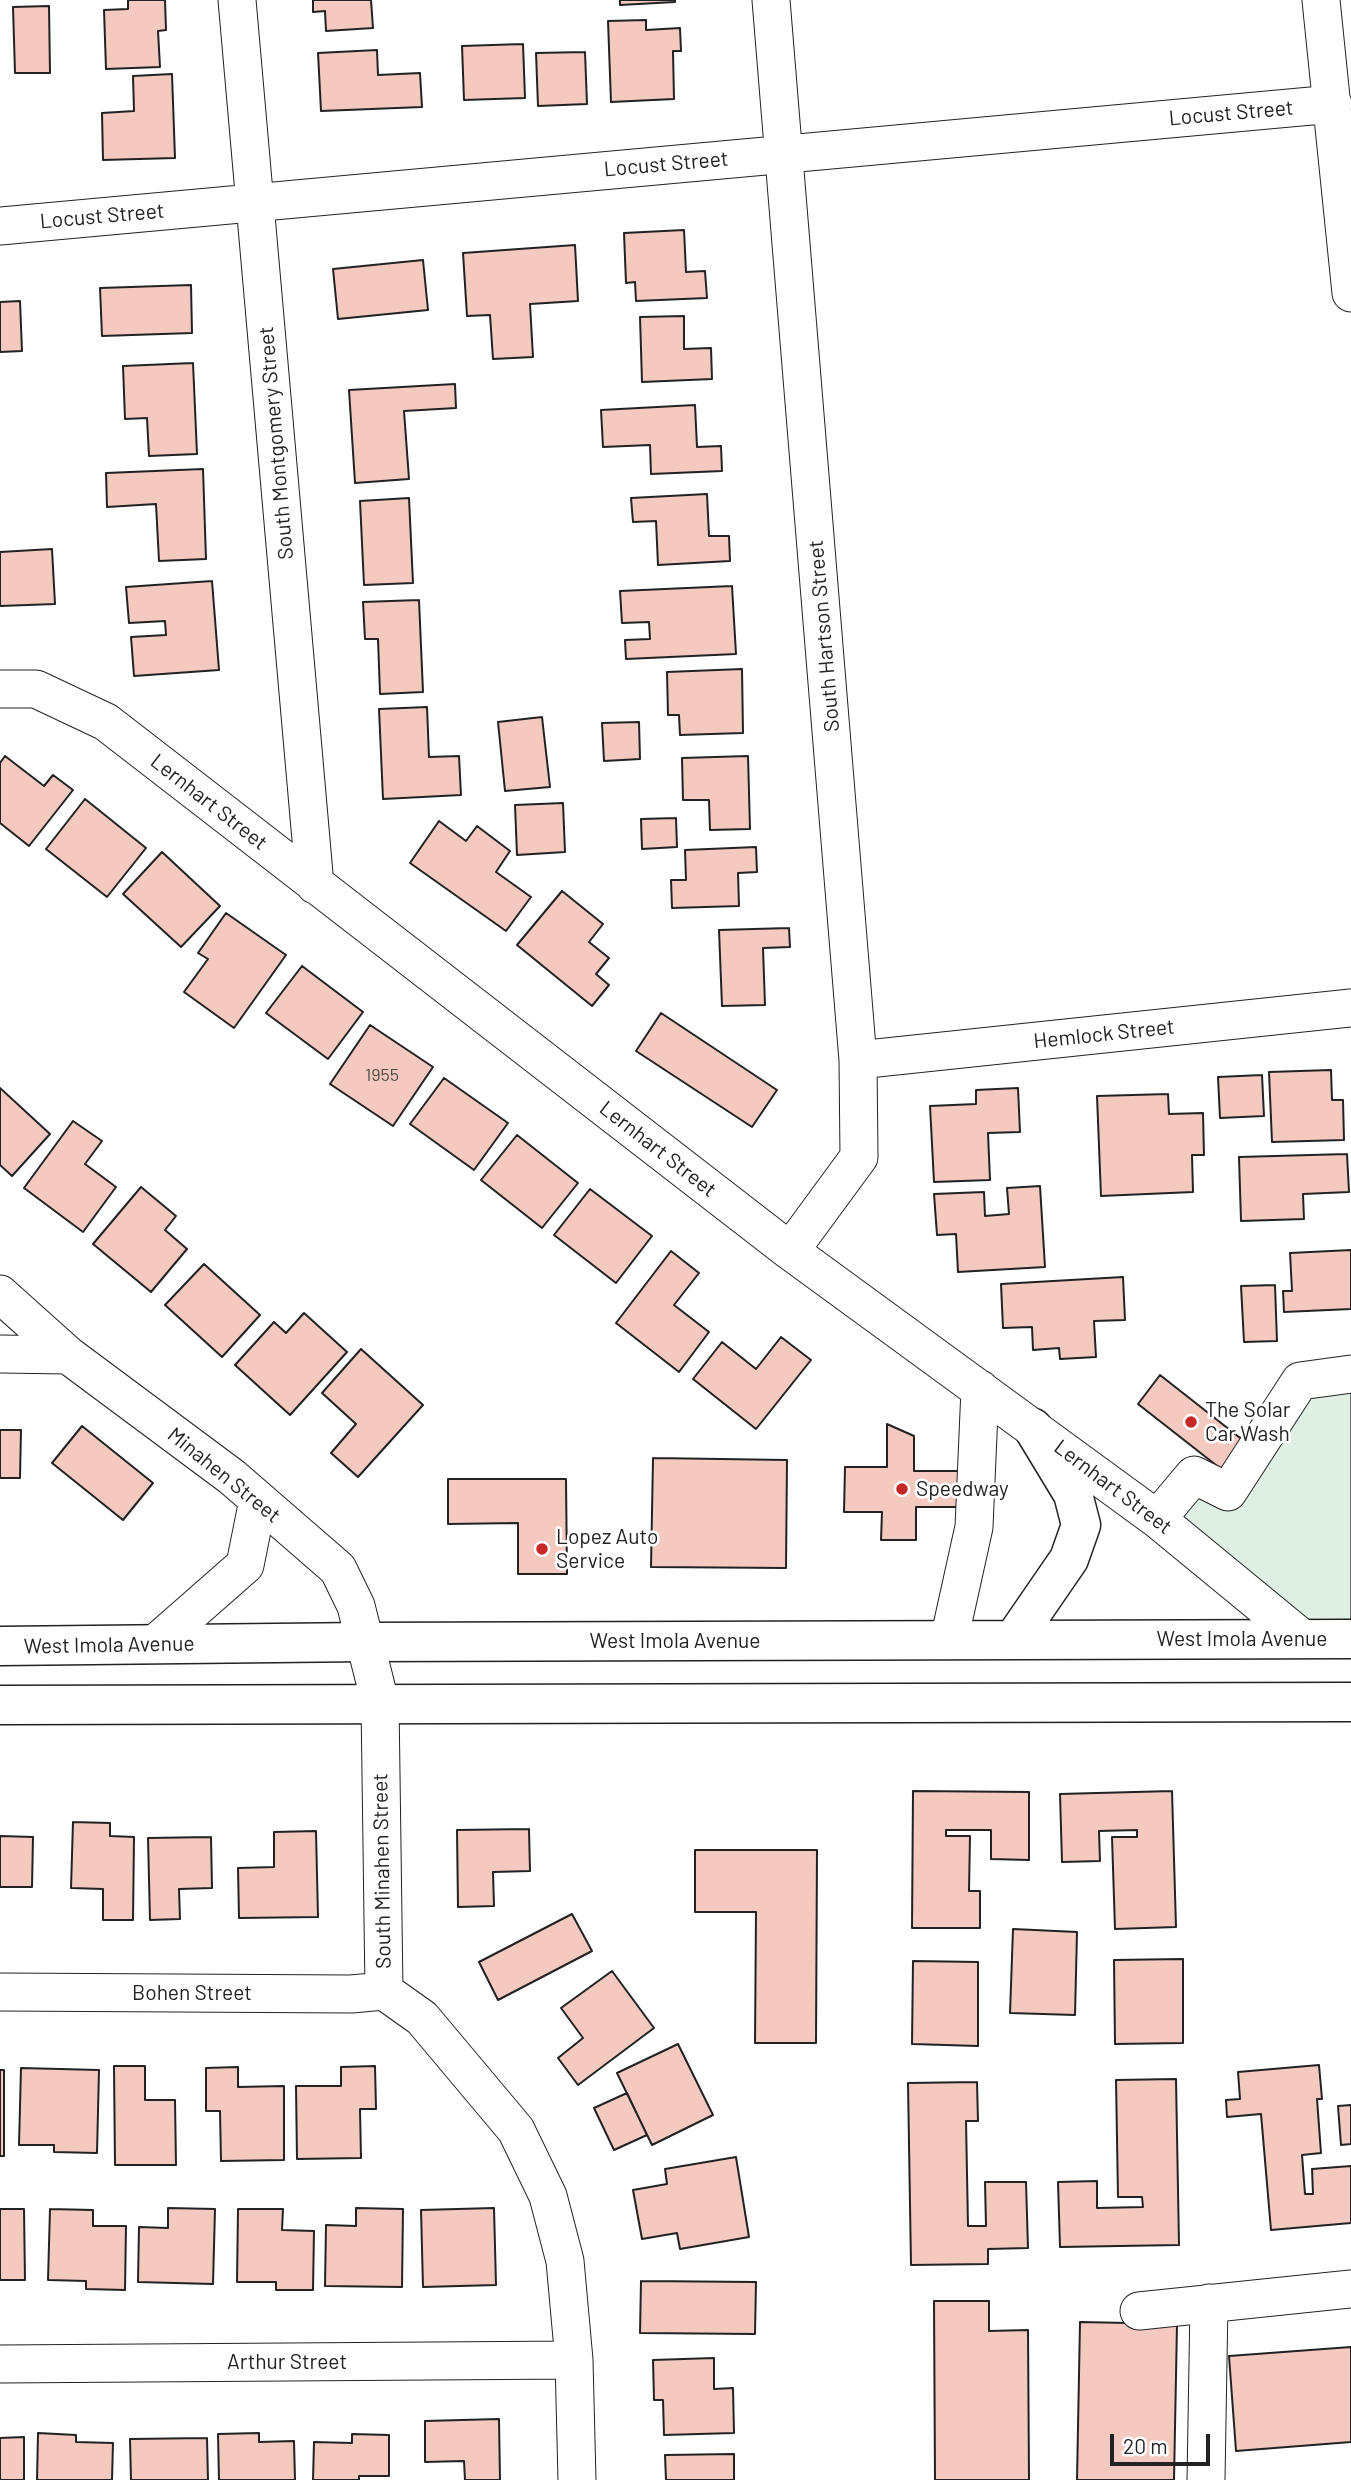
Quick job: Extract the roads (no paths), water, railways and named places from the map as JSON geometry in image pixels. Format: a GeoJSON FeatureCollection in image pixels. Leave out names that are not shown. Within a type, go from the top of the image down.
{"type":"FeatureCollection","features":[{"type":"Feature","properties":{"kind":"main road"},"geometry":{"type":"LineString","coordinates":[[1014,1639],[1069,1559],[1081,1525],[1073,1494],[1033,1428]]}},
{"type":"Feature","properties":{"kind":"main road","name":"West Imola Avenue"},"geometry":{"type":"LineString","coordinates":[[0,1646],[366,1642],[1351,1639]]}},
{"type":"Feature","properties":{"kind":"main road"},"geometry":{"type":"LineString","coordinates":[[0,1704],[1351,1702]]}},
{"type":"Feature","properties":{"kind":"street","name":"South Montgomery Street"},"geometry":{"type":"LineString","coordinates":[[237,0],[315,885]]}},
{"type":"Feature","properties":{"kind":"street","name":"South Hartson Street"},"geometry":{"type":"LineString","coordinates":[[771,0],[786,153],[858,1060],[859,1157],[790,1251]]}},
{"type":"Feature","properties":{"kind":"street"},"geometry":{"type":"LineString","coordinates":[[1321,0],[1351,293]]}},
{"type":"Feature","properties":{"kind":"street","name":"Locust Street"},"geometry":{"type":"LineString","coordinates":[[0,226],[1333,104]]}},
{"type":"Feature","properties":{"kind":"street","name":"Lernhart Street"},"geometry":{"type":"LineString","coordinates":[[0,689],[36,689],[106,722],[790,1251],[1157,1519],[1303,1639]]}},
{"type":"Feature","properties":{"kind":"street","name":"Hemlock Street"},"geometry":{"type":"LineString","coordinates":[[858,1060],[1351,1008]]}},
{"type":"Feature","properties":{"kind":"street","name":"Minahen Street"},"geometry":{"type":"LineString","coordinates":[[0,1294],[68,1355],[232,1477],[338,1569],[356,1606],[380,1702]]}},
{"type":"Feature","properties":{"kind":"street"},"geometry":{"type":"LineString","coordinates":[[0,1354],[68,1355]]}},
{"type":"Feature","properties":{"kind":"street"},"geometry":{"type":"LineString","coordinates":[[1157,1519],[1194,1475],[1228,1492],[1300,1381],[1351,1374]]}},
{"type":"Feature","properties":{"kind":"street"},"geometry":{"type":"LineString","coordinates":[[949,1640],[974,1527],[980,1389]]}},
{"type":"Feature","properties":{"kind":"street"},"geometry":{"type":"LineString","coordinates":[[155,1644],[245,1565],[258,1500]]}},
{"type":"Feature","properties":{"kind":"street","name":"South Minahen Street"},"geometry":{"type":"LineString","coordinates":[[380,1702],[384,1991],[422,2018],[516,2130],[548,2196],[565,2261],[574,2360],[577,2480]]}},
{"type":"Feature","properties":{"kind":"street","name":"Bohen Street"},"geometry":{"type":"LineString","coordinates":[[0,1992],[351,1994],[384,1991]]}},
{"type":"Feature","properties":{"kind":"street"},"geometry":{"type":"LineString","coordinates":[[1139,2311],[1351,2289]]}},
{"type":"Feature","properties":{"kind":"street"},"geometry":{"type":"LineString","coordinates":[[1206,2480],[1209,2303]]}},
{"type":"Feature","properties":{"kind":"street","name":"Arthur Street"},"geometry":{"type":"LineString","coordinates":[[0,2364],[574,2360]]}},
{"type":"Feature","properties":{"kind":"place","name":"The Solar Car Wash"},"geometry":{"type":"Point","coordinates":[1191,1422]}},
{"type":"Feature","properties":{"kind":"place","name":"Speedway"},"geometry":{"type":"Point","coordinates":[902,1489]}},
{"type":"Feature","properties":{"kind":"place","name":"Lopez Auto Service"},"geometry":{"type":"Point","coordinates":[542,1549]}}]}
